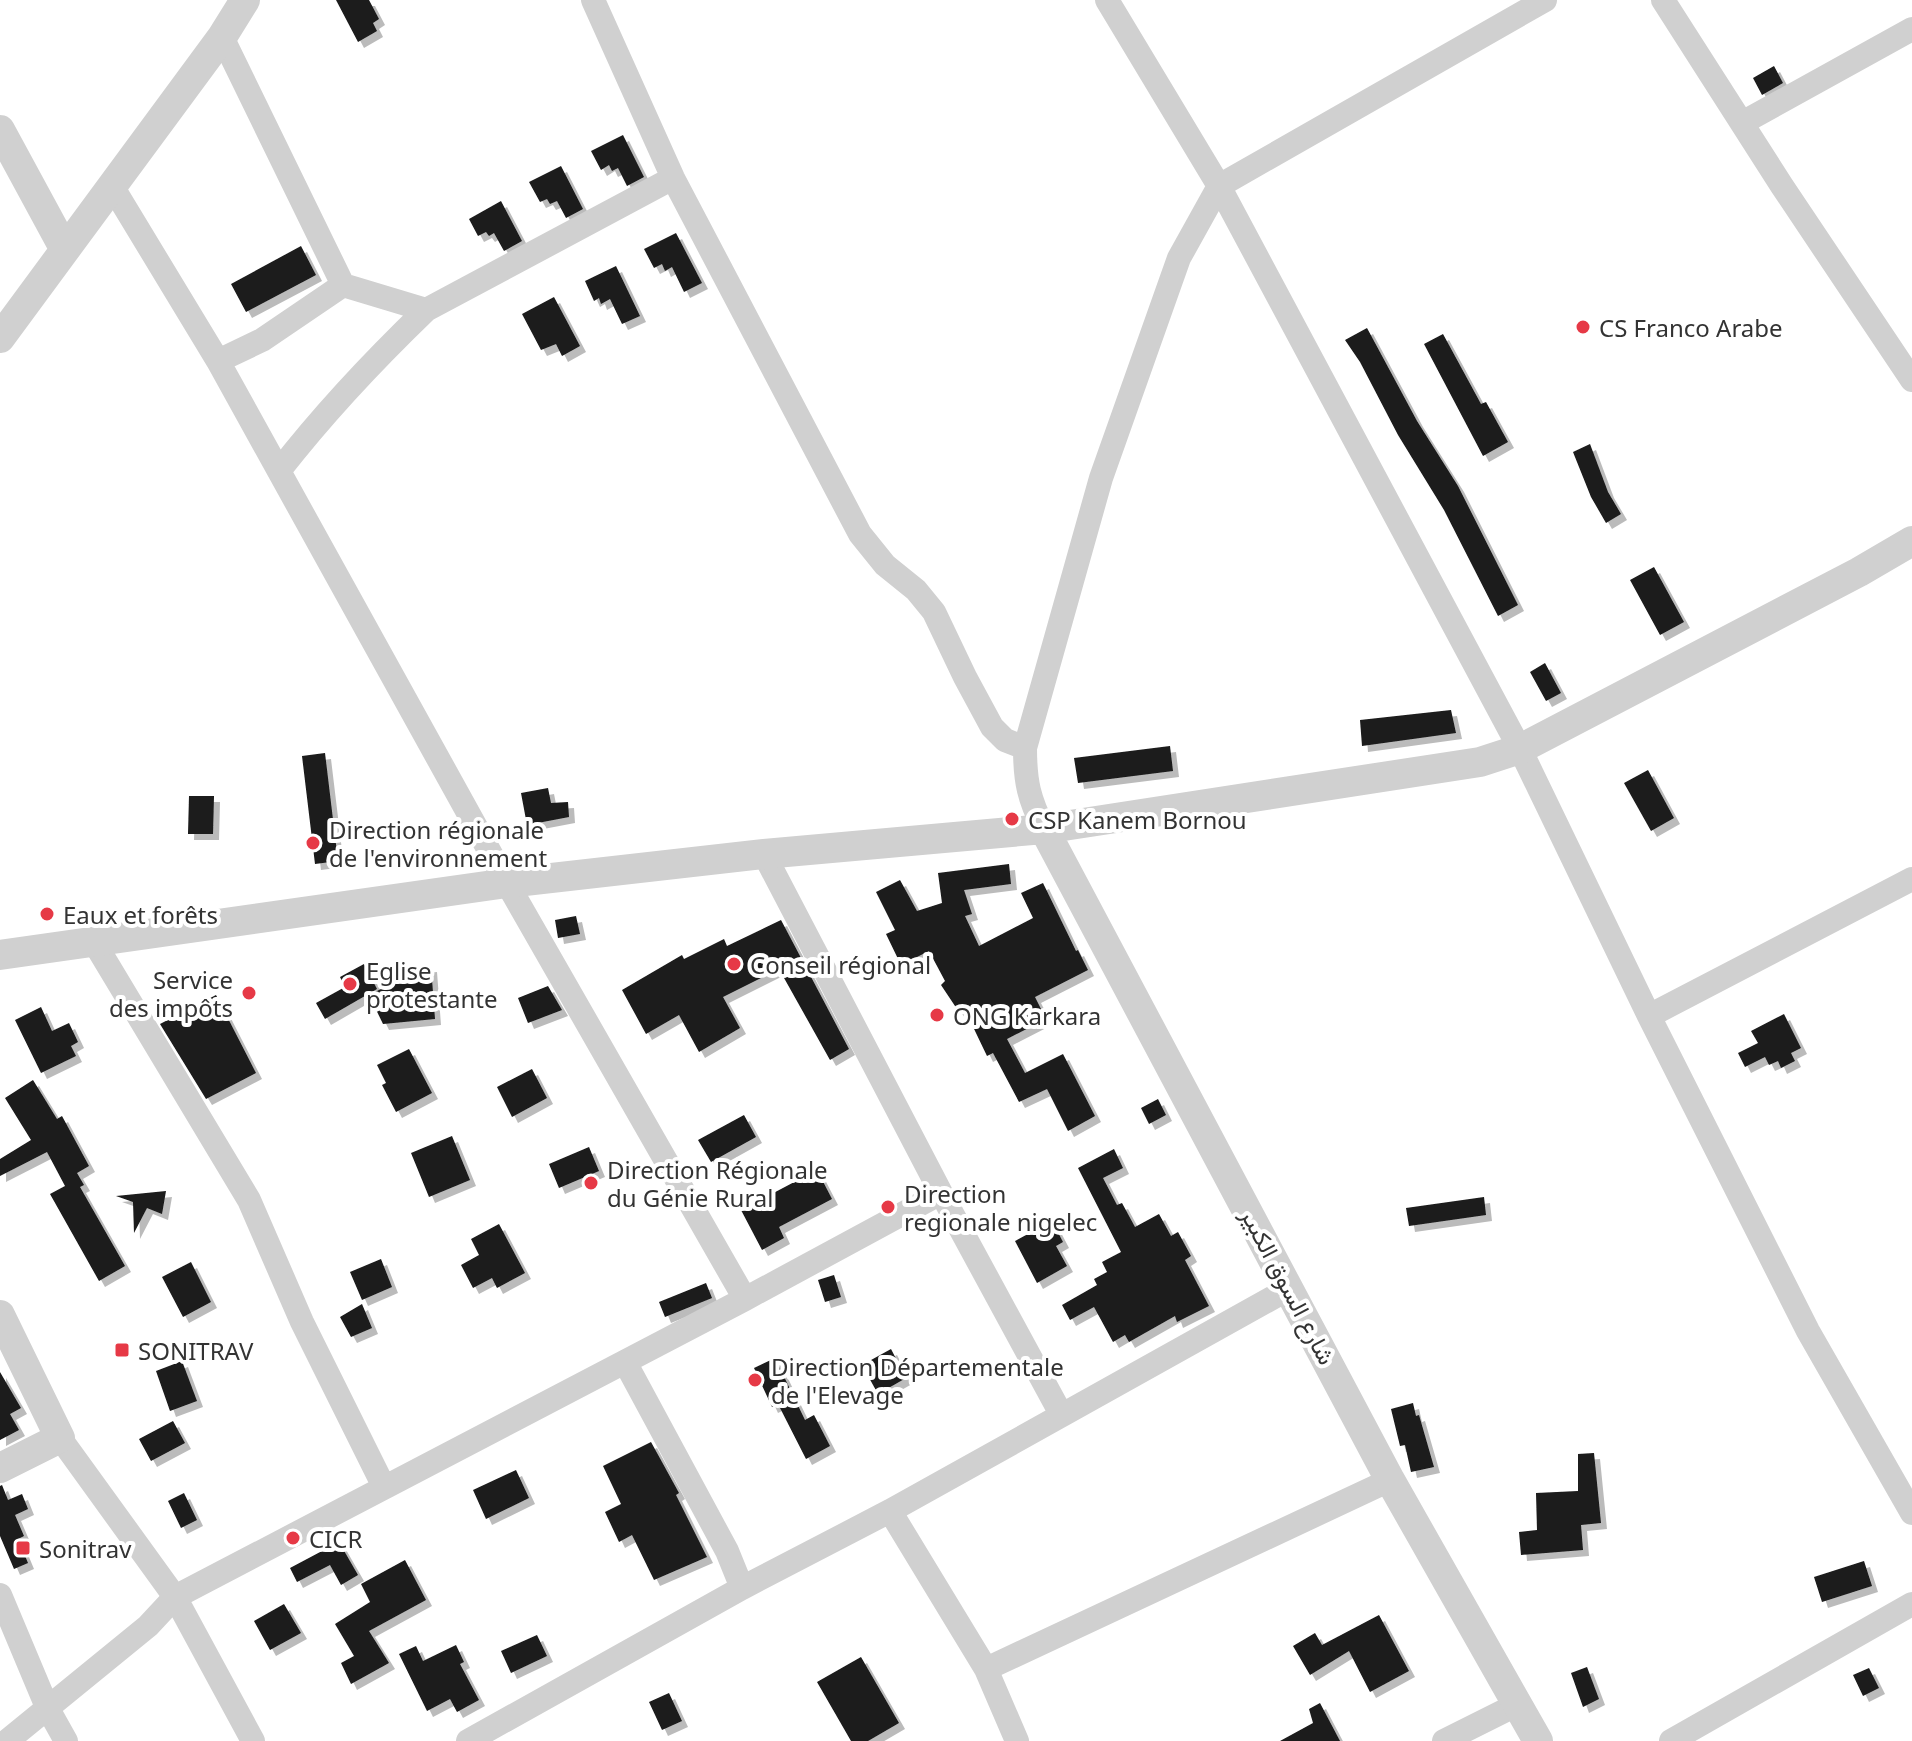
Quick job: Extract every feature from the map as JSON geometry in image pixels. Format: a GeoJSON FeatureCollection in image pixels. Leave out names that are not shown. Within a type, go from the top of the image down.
{"type":"FeatureCollection","features":[{"type":"Feature","properties":{"kind":"street"},"geometry":{"type":"LineString","coordinates":[[0,338],[222,37],[245,0]]}},
{"type":"Feature","properties":{"kind":"street"},"geometry":{"type":"LineString","coordinates":[[593,0],[673,178],[860,534],[885,565],[916,590],[934,612],[992,727],[1005,740],[1025,748]]}},
{"type":"Feature","properties":{"kind":"street"},"geometry":{"type":"LineString","coordinates":[[1107,0],[1219,186],[1520,749],[1649,1016],[1808,1331],[1912,1513]]}},
{"type":"Feature","properties":{"kind":"street"},"geometry":{"type":"LineString","coordinates":[[1044,829],[1030,799],[1025,777],[1025,748],[1101,478],[1179,258],[1219,186],[1545,0]]}},
{"type":"Feature","properties":{"kind":"street"},"geometry":{"type":"LineString","coordinates":[[1663,0],[1912,380]]}},
{"type":"Feature","properties":{"kind":"street"},"geometry":{"type":"LineString","coordinates":[[1742,123],[1912,29]]}},
{"type":"Feature","properties":{"kind":"street"},"geometry":{"type":"LineString","coordinates":[[222,37],[343,285],[426,310]]}},
{"type":"Feature","properties":{"kind":"street"},"geometry":{"type":"LineString","coordinates":[[0,130],[64,248]]}},
{"type":"Feature","properties":{"kind":"street"},"geometry":{"type":"LineString","coordinates":[[279,471],[359,375],[426,310],[673,178]]}},
{"type":"Feature","properties":{"kind":"street"},"geometry":{"type":"LineString","coordinates":[[112,186],[218,361],[507,883],[745,1299]]}},
{"type":"Feature","properties":{"kind":"street"},"geometry":{"type":"LineString","coordinates":[[218,361],[262,340],[343,285]]}},
{"type":"Feature","properties":{"kind":"street"},"geometry":{"type":"LineString","coordinates":[[0,955],[507,883],[764,854],[1044,829],[1480,762],[1520,749],[1859,572],[1912,541]]}},
{"type":"Feature","properties":{"kind":"street","name":"شارع السوق الكبير"},"geometry":{"type":"LineString","coordinates":[[1044,829],[1390,1480],[1538,1741]]}},
{"type":"Feature","properties":{"kind":"street"},"geometry":{"type":"LineString","coordinates":[[764,854],[941,1193],[1061,1414]]}},
{"type":"Feature","properties":{"kind":"street"},"geometry":{"type":"LineString","coordinates":[[1649,1016],[1910,886]]}},
{"type":"Feature","properties":{"kind":"street"},"geometry":{"type":"LineString","coordinates":[[94,942],[249,1200],[302,1322],[384,1487]]}},
{"type":"Feature","properties":{"kind":"street"},"geometry":{"type":"LineString","coordinates":[[7,1741],[148,1626],[175,1597],[941,1193]]}},
{"type":"Feature","properties":{"kind":"street"},"geometry":{"type":"LineString","coordinates":[[477,1739],[742,1588],[890,1511],[1290,1288]]}},
{"type":"Feature","properties":{"kind":"street"},"geometry":{"type":"LineString","coordinates":[[0,1315],[60,1438],[175,1597],[253,1741]]}},
{"type":"Feature","properties":{"kind":"street"},"geometry":{"type":"LineString","coordinates":[[625,1362],[727,1551],[742,1588]]}},
{"type":"Feature","properties":{"kind":"street"},"geometry":{"type":"LineString","coordinates":[[0,1468],[60,1438]]}},
{"type":"Feature","properties":{"kind":"street"},"geometry":{"type":"LineString","coordinates":[[986,1669],[1390,1480]]}},
{"type":"Feature","properties":{"kind":"street"},"geometry":{"type":"LineString","coordinates":[[890,1511],[986,1669],[1017,1741]]}},
{"type":"Feature","properties":{"kind":"street"},"geometry":{"type":"LineString","coordinates":[[0,1595],[47,1707],[66,1741]]}},
{"type":"Feature","properties":{"kind":"street"},"geometry":{"type":"LineString","coordinates":[[1671,1741],[1912,1604]]}},
{"type":"Feature","properties":{"kind":"street"},"geometry":{"type":"LineString","coordinates":[[1444,1741],[1516,1705]]}},
{"type":"Feature","properties":{"kind":"building"},"geometry":{"type":"Polygon","coordinates":[[[336,0],[369,0],[379,19],[373,23],[377,31],[358,42],[336,0]]]}},
{"type":"Feature","properties":{"kind":"building"},"geometry":{"type":"Polygon","coordinates":[[[1774,66],[1783,83],[1762,95],[1753,78],[1774,66]]]}},
{"type":"Feature","properties":{"kind":"building"},"geometry":{"type":"Polygon","coordinates":[[[623,135],[644,177],[627,186],[618,168],[612,171],[609,165],[601,170],[591,151],[623,135]]]}},
{"type":"Feature","properties":{"kind":"building"},"geometry":{"type":"Polygon","coordinates":[[[561,166],[583,209],[566,218],[557,201],[550,204],[547,199],[540,202],[529,182],[561,166]]]}},
{"type":"Feature","properties":{"kind":"building"},"geometry":{"type":"Polygon","coordinates":[[[501,201],[522,241],[504,251],[494,233],[489,236],[486,232],[478,236],[469,219],[501,201]]]}},
{"type":"Feature","properties":{"kind":"building"},"geometry":{"type":"Polygon","coordinates":[[[676,233],[702,283],[684,292],[672,267],[665,271],[662,264],[654,268],[644,249],[676,233]]]}},
{"type":"Feature","properties":{"kind":"building"},"geometry":{"type":"Polygon","coordinates":[[[301,246],[316,275],[246,312],[231,284],[301,246]]]}},
{"type":"Feature","properties":{"kind":"building"},"geometry":{"type":"Polygon","coordinates":[[[616,266],[640,316],[622,324],[610,299],[601,304],[599,298],[594,301],[585,281],[616,266]]]}},
{"type":"Feature","properties":{"kind":"building"},"geometry":{"type":"Polygon","coordinates":[[[554,297],[580,346],[562,356],[556,344],[541,350],[522,314],[554,297]]]}},
{"type":"Feature","properties":{"kind":"building"},"geometry":{"type":"Polygon","coordinates":[[[1367,328],[1417,421],[1458,486],[1518,605],[1498,616],[1444,510],[1345,340],[1367,328]]]}},
{"type":"Feature","properties":{"kind":"building"},"geometry":{"type":"Polygon","coordinates":[[[1443,334],[1481,404],[1486,402],[1508,442],[1483,456],[1424,344],[1443,334]]]}},
{"type":"Feature","properties":{"kind":"building"},"geometry":{"type":"Polygon","coordinates":[[[1590,444],[1608,492],[1621,514],[1606,523],[1591,497],[1573,452],[1590,444]]]}},
{"type":"Feature","properties":{"kind":"building"},"geometry":{"type":"Polygon","coordinates":[[[1654,567],[1684,622],[1660,635],[1630,580],[1654,567]]]}},
{"type":"Feature","properties":{"kind":"building"},"geometry":{"type":"Polygon","coordinates":[[[1545,663],[1561,693],[1546,701],[1530,672],[1545,663]]]}},
{"type":"Feature","properties":{"kind":"building"},"geometry":{"type":"Polygon","coordinates":[[[1451,710],[1456,733],[1362,746],[1360,720],[1451,710]]]}},
{"type":"Feature","properties":{"kind":"building"},"geometry":{"type":"Polygon","coordinates":[[[1170,746],[1173,771],[1078,783],[1074,758],[1170,746]]]}},
{"type":"Feature","properties":{"kind":"building"},"geometry":{"type":"Polygon","coordinates":[[[325,753],[338,861],[315,864],[302,756],[325,753]]]}},
{"type":"Feature","properties":{"kind":"building"},"geometry":{"type":"Polygon","coordinates":[[[1648,770],[1674,818],[1651,831],[1624,783],[1648,770]]]}},
{"type":"Feature","properties":{"kind":"building"},"geometry":{"type":"Polygon","coordinates":[[[548,788],[551,803],[568,802],[569,817],[527,825],[521,793],[548,788]]]}},
{"type":"Feature","properties":{"kind":"building"},"geometry":{"type":"Polygon","coordinates":[[[189,796],[214,796],[213,834],[188,834],[189,796]]]}},
{"type":"Feature","properties":{"kind":"building"},"geometry":{"type":"Polygon","coordinates":[[[1009,864],[1011,884],[964,890],[972,914],[965,916],[979,946],[1033,918],[1021,893],[1043,883],[1088,970],[1035,997],[1046,1019],[1007,1039],[1025,1073],[1063,1054],[1095,1116],[1068,1131],[1047,1089],[1019,1102],[993,1053],[987,1056],[964,1008],[959,1012],[941,985],[945,981],[929,951],[901,965],[886,934],[895,930],[876,892],[900,880],[917,911],[942,903],[938,873],[1009,864]]]}},
{"type":"Feature","properties":{"kind":"building"},"geometry":{"type":"Polygon","coordinates":[[[576,916],[580,934],[558,938],[555,920],[576,916]]]}},
{"type":"Feature","properties":{"kind":"building"},"geometry":{"type":"Polygon","coordinates":[[[781,920],[849,1049],[830,1060],[779,969],[723,997],[740,1028],[699,1052],[679,1015],[646,1034],[622,990],[682,955],[684,959],[724,939],[727,946],[781,920]]]}},
{"type":"Feature","properties":{"kind":"building"},"geometry":{"type":"Polygon","coordinates":[[[364,964],[377,989],[325,1019],[316,1003],[345,987],[340,977],[364,964]]]}},
{"type":"Feature","properties":{"kind":"building"},"geometry":{"type":"Polygon","coordinates":[[[431,966],[435,1019],[383,1024],[369,995],[401,979],[400,969],[431,966]]]}},
{"type":"Feature","properties":{"kind":"building"},"geometry":{"type":"Polygon","coordinates":[[[548,986],[562,1010],[528,1023],[518,998],[548,986]]]}},
{"type":"Feature","properties":{"kind":"building"},"geometry":{"type":"Polygon","coordinates":[[[216,995],[256,1073],[206,1099],[160,1024],[216,995]]]}},
{"type":"Feature","properties":{"kind":"building"},"geometry":{"type":"Polygon","coordinates":[[[41,1007],[52,1031],[69,1023],[78,1042],[71,1046],[76,1056],[41,1073],[15,1020],[41,1007]]]}},
{"type":"Feature","properties":{"kind":"building"},"geometry":{"type":"Polygon","coordinates":[[[1784,1014],[1801,1048],[1791,1053],[1795,1061],[1781,1068],[1778,1061],[1769,1065],[1765,1057],[1745,1067],[1738,1053],[1758,1043],[1751,1031],[1784,1014]]]}},
{"type":"Feature","properties":{"kind":"building"},"geometry":{"type":"Polygon","coordinates":[[[409,1049],[432,1093],[396,1112],[382,1085],[386,1083],[377,1065],[409,1049]]]}},
{"type":"Feature","properties":{"kind":"building"},"geometry":{"type":"Polygon","coordinates":[[[532,1069],[547,1098],[512,1117],[497,1087],[532,1069]]]}},
{"type":"Feature","properties":{"kind":"building"},"geometry":{"type":"Polygon","coordinates":[[[33,1080],[57,1119],[62,1116],[89,1166],[77,1173],[84,1185],[80,1187],[125,1266],[99,1281],[50,1194],[65,1186],[47,1152],[0,1176],[0,1159],[31,1140],[5,1098],[33,1080]]]}},
{"type":"Feature","properties":{"kind":"building"},"geometry":{"type":"Polygon","coordinates":[[[1158,1099],[1166,1115],[1149,1124],[1141,1108],[1158,1099]]]}},
{"type":"Feature","properties":{"kind":"building"},"geometry":{"type":"Polygon","coordinates":[[[744,1115],[756,1137],[711,1162],[698,1140],[744,1115]]]}},
{"type":"Feature","properties":{"kind":"building"},"geometry":{"type":"Polygon","coordinates":[[[452,1136],[470,1180],[429,1197],[411,1153],[452,1136]]]}},
{"type":"Feature","properties":{"kind":"building"},"geometry":{"type":"Polygon","coordinates":[[[589,1147],[599,1171],[559,1188],[549,1164],[589,1147]]]}},
{"type":"Feature","properties":{"kind":"building"},"geometry":{"type":"Polygon","coordinates":[[[1114,1149],[1123,1168],[1103,1178],[1117,1205],[1122,1203],[1135,1227],[1159,1214],[1171,1236],[1178,1232],[1191,1256],[1185,1260],[1209,1306],[1177,1322],[1175,1316],[1129,1342],[1125,1335],[1113,1342],[1094,1307],[1070,1320],[1062,1305],[1097,1285],[1094,1279],[1107,1272],[1102,1262],[1121,1252],[1078,1168],[1114,1149]]]}},
{"type":"Feature","properties":{"kind":"building"},"geometry":{"type":"Polygon","coordinates":[[[817,1170],[832,1199],[779,1227],[784,1238],[762,1250],[741,1210],[817,1170]]]}},
{"type":"Feature","properties":{"kind":"building"},"geometry":{"type":"Polygon","coordinates":[[[166,1191],[162,1214],[147,1208],[134,1233],[133,1202],[116,1196],[166,1191]]]}},
{"type":"Feature","properties":{"kind":"building"},"geometry":{"type":"Polygon","coordinates":[[[1484,1197],[1486,1215],[1409,1226],[1406,1208],[1484,1197]]]}},
{"type":"Feature","properties":{"kind":"building"},"geometry":{"type":"Polygon","coordinates":[[[1052,1221],[1063,1242],[1056,1246],[1067,1266],[1037,1283],[1015,1241],[1052,1221]]]}},
{"type":"Feature","properties":{"kind":"building"},"geometry":{"type":"Polygon","coordinates":[[[499,1224],[525,1273],[497,1288],[492,1278],[473,1288],[461,1265],[479,1255],[471,1239],[499,1224]]]}},
{"type":"Feature","properties":{"kind":"building"},"geometry":{"type":"Polygon","coordinates":[[[381,1259],[392,1287],[362,1300],[350,1272],[381,1259]]]}},
{"type":"Feature","properties":{"kind":"building"},"geometry":{"type":"Polygon","coordinates":[[[191,1262],[211,1302],[183,1317],[162,1277],[191,1262]]]}},
{"type":"Feature","properties":{"kind":"building"},"geometry":{"type":"Polygon","coordinates":[[[834,1275],[841,1297],[825,1302],[818,1280],[834,1275]]]}},
{"type":"Feature","properties":{"kind":"building"},"geometry":{"type":"Polygon","coordinates":[[[706,1283],[712,1298],[665,1317],[659,1302],[706,1283]]]}},
{"type":"Feature","properties":{"kind":"building"},"geometry":{"type":"Polygon","coordinates":[[[362,1304],[372,1328],[351,1337],[340,1317],[362,1304]]]}},
{"type":"Feature","properties":{"kind":"building"},"geometry":{"type":"Polygon","coordinates":[[[891,1349],[906,1378],[878,1394],[862,1365],[891,1349]]]}},
{"type":"Feature","properties":{"kind":"building"},"geometry":{"type":"Polygon","coordinates":[[[775,1358],[805,1420],[814,1415],[830,1446],[806,1459],[778,1404],[772,1407],[754,1368],[775,1358]]]}},
{"type":"Feature","properties":{"kind":"building"},"geometry":{"type":"Polygon","coordinates":[[[182,1361],[197,1401],[170,1411],[156,1371],[182,1361]]]}},
{"type":"Feature","properties":{"kind":"building"},"geometry":{"type":"Polygon","coordinates":[[[0,1372],[21,1408],[10,1414],[19,1430],[0,1440],[0,1372]]]}},
{"type":"Feature","properties":{"kind":"building"},"geometry":{"type":"Polygon","coordinates":[[[1413,1403],[1434,1467],[1411,1472],[1405,1445],[1400,1446],[1391,1409],[1413,1403]]]}},
{"type":"Feature","properties":{"kind":"building"},"geometry":{"type":"Polygon","coordinates":[[[173,1421],[185,1443],[151,1461],[139,1439],[173,1421]]]}},
{"type":"Feature","properties":{"kind":"building"},"geometry":{"type":"Polygon","coordinates":[[[651,1442],[679,1493],[676,1495],[707,1557],[654,1580],[632,1535],[619,1542],[605,1512],[621,1504],[603,1466],[651,1442]]]}},
{"type":"Feature","properties":{"kind":"building"},"geometry":{"type":"Polygon","coordinates":[[[1594,1453],[1601,1523],[1581,1525],[1583,1550],[1521,1555],[1519,1532],[1537,1530],[1536,1493],[1578,1491],[1578,1454],[1594,1453]]]}},
{"type":"Feature","properties":{"kind":"building"},"geometry":{"type":"Polygon","coordinates":[[[516,1470],[529,1498],[486,1519],[473,1490],[516,1470]]]}},
{"type":"Feature","properties":{"kind":"building"},"geometry":{"type":"Polygon","coordinates":[[[2,1485],[8,1500],[22,1494],[28,1509],[15,1515],[24,1536],[18,1539],[28,1563],[14,1569],[0,1536],[2,1485]]]}},
{"type":"Feature","properties":{"kind":"building"},"geometry":{"type":"Polygon","coordinates":[[[184,1493],[197,1520],[181,1528],[168,1501],[184,1493]]]}},
{"type":"Feature","properties":{"kind":"building"},"geometry":{"type":"Polygon","coordinates":[[[339,1542],[358,1575],[341,1585],[330,1565],[297,1582],[290,1568],[339,1542]]]}},
{"type":"Feature","properties":{"kind":"building"},"geometry":{"type":"Polygon","coordinates":[[[405,1560],[426,1600],[369,1631],[389,1663],[351,1684],[341,1663],[354,1656],[335,1624],[370,1602],[361,1584],[405,1560]]]}},
{"type":"Feature","properties":{"kind":"building"},"geometry":{"type":"Polygon","coordinates":[[[1864,1561],[1872,1586],[1822,1602],[1814,1577],[1864,1561]]]}},
{"type":"Feature","properties":{"kind":"building"},"geometry":{"type":"Polygon","coordinates":[[[284,1604],[301,1633],[270,1650],[254,1621],[284,1604]]]}},
{"type":"Feature","properties":{"kind":"building"},"geometry":{"type":"Polygon","coordinates":[[[1379,1615],[1409,1671],[1370,1692],[1349,1651],[1310,1675],[1293,1646],[1315,1633],[1322,1645],[1379,1615]]]}},
{"type":"Feature","properties":{"kind":"building"},"geometry":{"type":"Polygon","coordinates":[[[537,1635],[547,1656],[511,1673],[501,1651],[537,1635]]]}},
{"type":"Feature","properties":{"kind":"building"},"geometry":{"type":"Polygon","coordinates":[[[456,1645],[464,1662],[460,1664],[479,1700],[457,1712],[450,1699],[427,1711],[399,1654],[416,1646],[423,1661],[456,1645]]]}},
{"type":"Feature","properties":{"kind":"building"},"geometry":{"type":"Polygon","coordinates":[[[861,1657],[899,1723],[868,1741],[851,1741],[817,1682],[861,1657]]]}},
{"type":"Feature","properties":{"kind":"building"},"geometry":{"type":"Polygon","coordinates":[[[1587,1667],[1599,1699],[1583,1707],[1571,1673],[1587,1667]]]}},
{"type":"Feature","properties":{"kind":"building"},"geometry":{"type":"Polygon","coordinates":[[[1869,1668],[1879,1688],[1863,1696],[1853,1675],[1869,1668]]]}},
{"type":"Feature","properties":{"kind":"building"},"geometry":{"type":"Polygon","coordinates":[[[669,1693],[682,1721],[662,1730],[649,1702],[669,1693]]]}},
{"type":"Feature","properties":{"kind":"building"},"geometry":{"type":"Polygon","coordinates":[[[1320,1703],[1340,1741],[1280,1741],[1313,1723],[1309,1709],[1320,1703]]]}},
{"type":"Feature","properties":{"kind":"place","name":"CS Franco Arabe"},"geometry":{"type":"Point","coordinates":[1583,327]}},
{"type":"Feature","properties":{"kind":"place","name":"CSP Kanem Bornou"},"geometry":{"type":"Point","coordinates":[1012,819]}},
{"type":"Feature","properties":{"kind":"place","name":"Direction régionale de l'environnement"},"geometry":{"type":"Point","coordinates":[313,843]}},
{"type":"Feature","properties":{"kind":"place","name":"Eaux et forêts"},"geometry":{"type":"Point","coordinates":[47,914]}},
{"type":"Feature","properties":{"kind":"place","name":"Conseil régional"},"geometry":{"type":"Point","coordinates":[734,964]}},
{"type":"Feature","properties":{"kind":"place","name":"Eglise protestante"},"geometry":{"type":"Point","coordinates":[350,984]}},
{"type":"Feature","properties":{"kind":"place","name":"Service des impôts"},"geometry":{"type":"Point","coordinates":[249,993]}},
{"type":"Feature","properties":{"kind":"place","name":"ONG Karkara"},"geometry":{"type":"Point","coordinates":[937,1015]}},
{"type":"Feature","properties":{"kind":"place","name":"Direction Régionale du Génie Rural"},"geometry":{"type":"Point","coordinates":[591,1183]}},
{"type":"Feature","properties":{"kind":"place","name":"Direction regionale nigelec"},"geometry":{"type":"Point","coordinates":[888,1207]}},
{"type":"Feature","properties":{"kind":"place","name":"SONITRAV"},"geometry":{"type":"Point","coordinates":[122,1350]}},
{"type":"Feature","properties":{"kind":"place","name":"Direction Départementale de l'Elevage"},"geometry":{"type":"Point","coordinates":[755,1380]}},
{"type":"Feature","properties":{"kind":"place","name":"CICR"},"geometry":{"type":"Point","coordinates":[293,1538]}},
{"type":"Feature","properties":{"kind":"place","name":"Sonitrav"},"geometry":{"type":"Point","coordinates":[23,1548]}}]}
